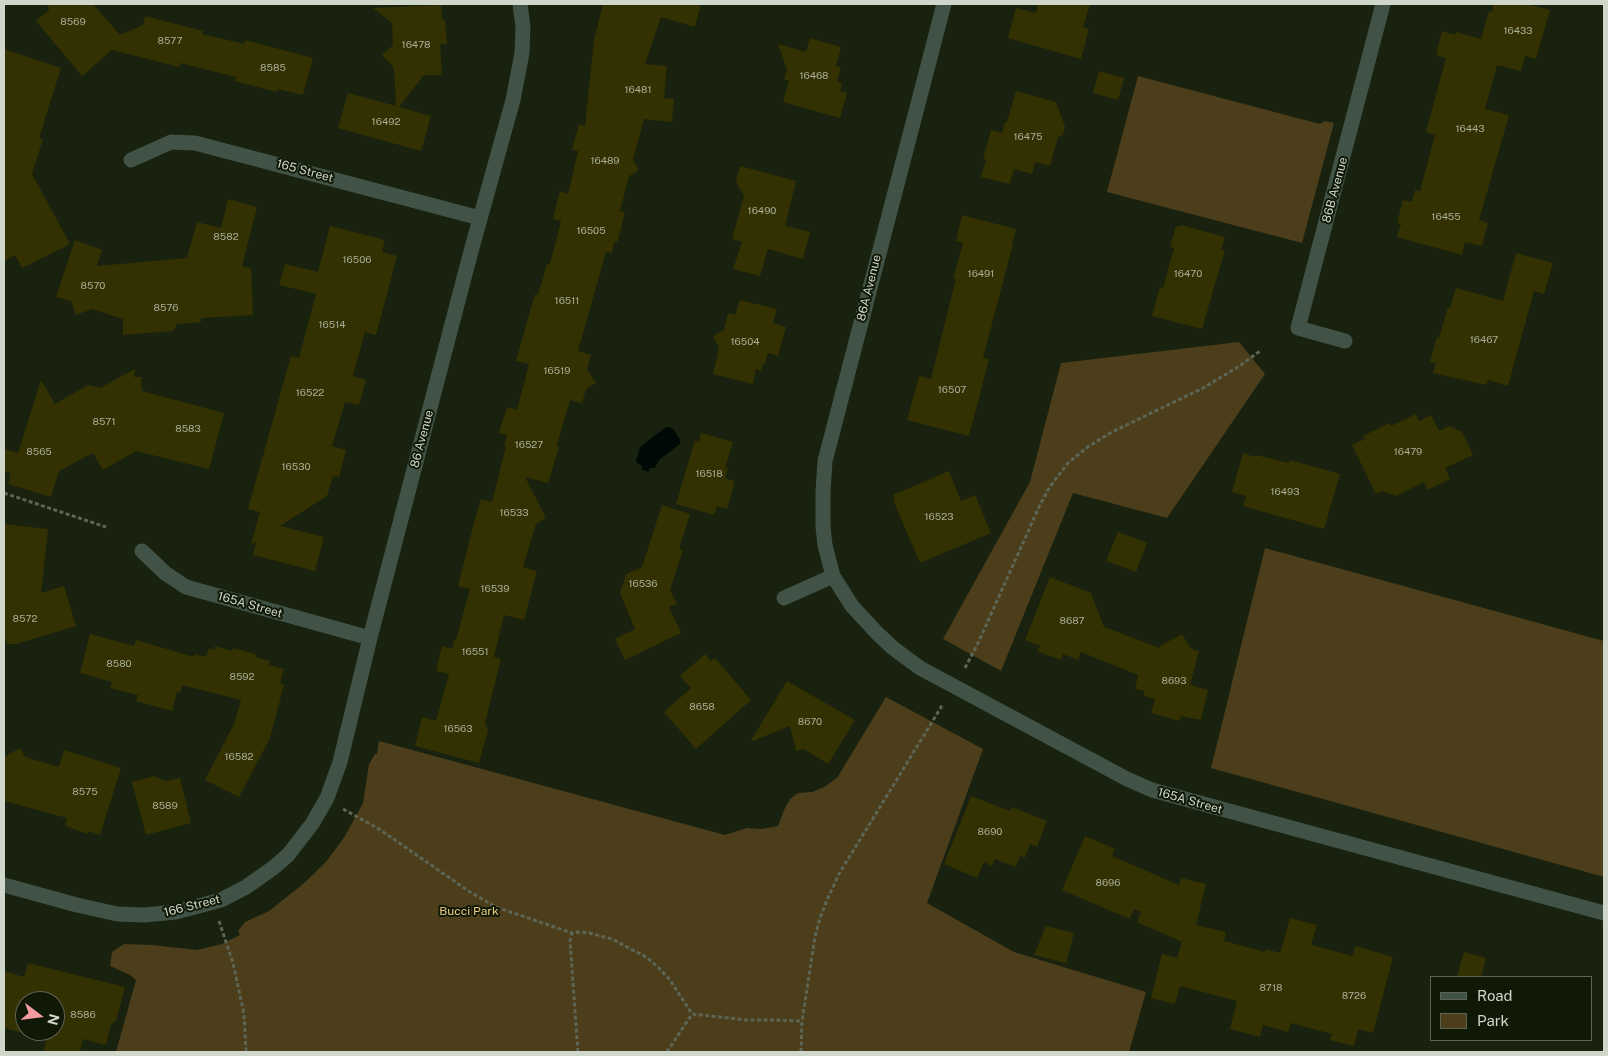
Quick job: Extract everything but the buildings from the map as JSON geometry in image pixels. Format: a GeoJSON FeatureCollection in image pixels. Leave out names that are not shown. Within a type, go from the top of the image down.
{"type":"FeatureCollection","features":[{"type":"Feature","properties":{"kind":"street","name":"86 Avenue"},"geometry":{"type":"LineString","coordinates":[[282,860],[295,848],[306,833],[327,798],[340,762],[370,638],[520,71],[522,45],[520,4]]}},
{"type":"Feature","properties":{"kind":"street","name":"86A Avenue"},"geometry":{"type":"LineString","coordinates":[[833,576],[825,545],[823,527],[826,461],[944,4]]}},
{"type":"Feature","properties":{"kind":"street","name":"86B Avenue"},"geometry":{"type":"LineString","coordinates":[[1346,340],[1298,328],[1383,4]]}},
{"type":"Feature","properties":{"kind":"street","name":"165 Street"},"geometry":{"type":"LineString","coordinates":[[131,160],[171,142],[195,143],[480,218]]}},
{"type":"Feature","properties":{"kind":"street","name":"165A Street"},"geometry":{"type":"LineString","coordinates":[[142,550],[169,577],[186,587],[370,638]]}},
{"type":"Feature","properties":{"kind":"street"},"geometry":{"type":"LineString","coordinates":[[784,598],[833,576]]}},
{"type":"Feature","properties":{"kind":"street","name":"165A Street"},"geometry":{"type":"LineString","coordinates":[[833,576],[862,619],[893,648],[920,668],[1127,779],[1152,790],[1604,914]]}},
{"type":"Feature","properties":{"kind":"street","name":"166 Street"},"geometry":{"type":"LineString","coordinates":[[4,885],[108,912],[131,915],[156,915],[191,909],[221,900],[246,887],[282,860]]}},
{"type":"Feature","properties":{"kind":"path"},"geometry":{"type":"LineString","coordinates":[[965,668],[1039,507],[1049,488],[1068,463],[1112,432],[1203,388],[1260,351]]}},
{"type":"Feature","properties":{"kind":"path"},"geometry":{"type":"LineString","coordinates":[[4,493],[106,527]]}},
{"type":"Feature","properties":{"kind":"path"},"geometry":{"type":"LineString","coordinates":[[801,1052],[802,1021],[815,937],[832,887],[943,704]]}},
{"type":"Feature","properties":{"kind":"path"},"geometry":{"type":"LineString","coordinates":[[343,809],[379,829],[470,892],[496,907],[572,933],[589,933],[612,939],[646,957],[670,980],[692,1014]]}},
{"type":"Feature","properties":{"kind":"path"},"geometry":{"type":"LineString","coordinates":[[219,920],[233,963],[244,1014],[246,1052]]}},
{"type":"Feature","properties":{"kind":"path"},"geometry":{"type":"LineString","coordinates":[[572,933],[571,949],[578,1052]]}},
{"type":"Feature","properties":{"kind":"path"},"geometry":{"type":"LineString","coordinates":[[692,1014],[747,1020],[802,1021]]}},
{"type":"Feature","properties":{"kind":"path"},"geometry":{"type":"LineString","coordinates":[[667,1052],[692,1014]]}},
{"type":"Feature","properties":{"kind":"green space"},"geometry":{"type":"Polygon","coordinates":[[[1138,76],[1320,124],[1325,121],[1334,123],[1302,243],[1107,192],[1138,76]]]}},
{"type":"Feature","properties":{"kind":"green space"},"geometry":{"type":"Polygon","coordinates":[[[1239,342],[1265,374],[1167,518],[1073,493],[1001,671],[943,639],[1030,482],[1061,363],[1239,342]]]}},
{"type":"Feature","properties":{"kind":"green space"},"geometry":{"type":"Polygon","coordinates":[[[1265,548],[1604,641],[1604,877],[1211,768],[1265,548]]]}},
{"type":"Feature","properties":{"kind":"green space","name":"Bucci Park"},"geometry":{"type":"Polygon","coordinates":[[[886,697],[983,749],[927,903],[1014,952],[1146,992],[1129,1052],[116,1052],[136,980],[130,975],[110,966],[112,952],[124,944],[197,950],[222,944],[240,935],[238,931],[245,922],[269,911],[303,884],[326,862],[345,836],[363,803],[369,764],[375,754],[377,754],[379,741],[725,835],[747,828],[762,829],[778,826],[790,799],[798,793],[812,792],[824,787],[837,778],[886,697]]]}},
{"type":"Feature","properties":{"kind":"shaded area"},"geometry":{"type":"Polygon","coordinates":[[[666,427],[673,429],[680,439],[680,444],[659,460],[655,468],[650,468],[649,472],[642,470],[642,466],[636,462],[640,447],[666,427]]]}}]}
